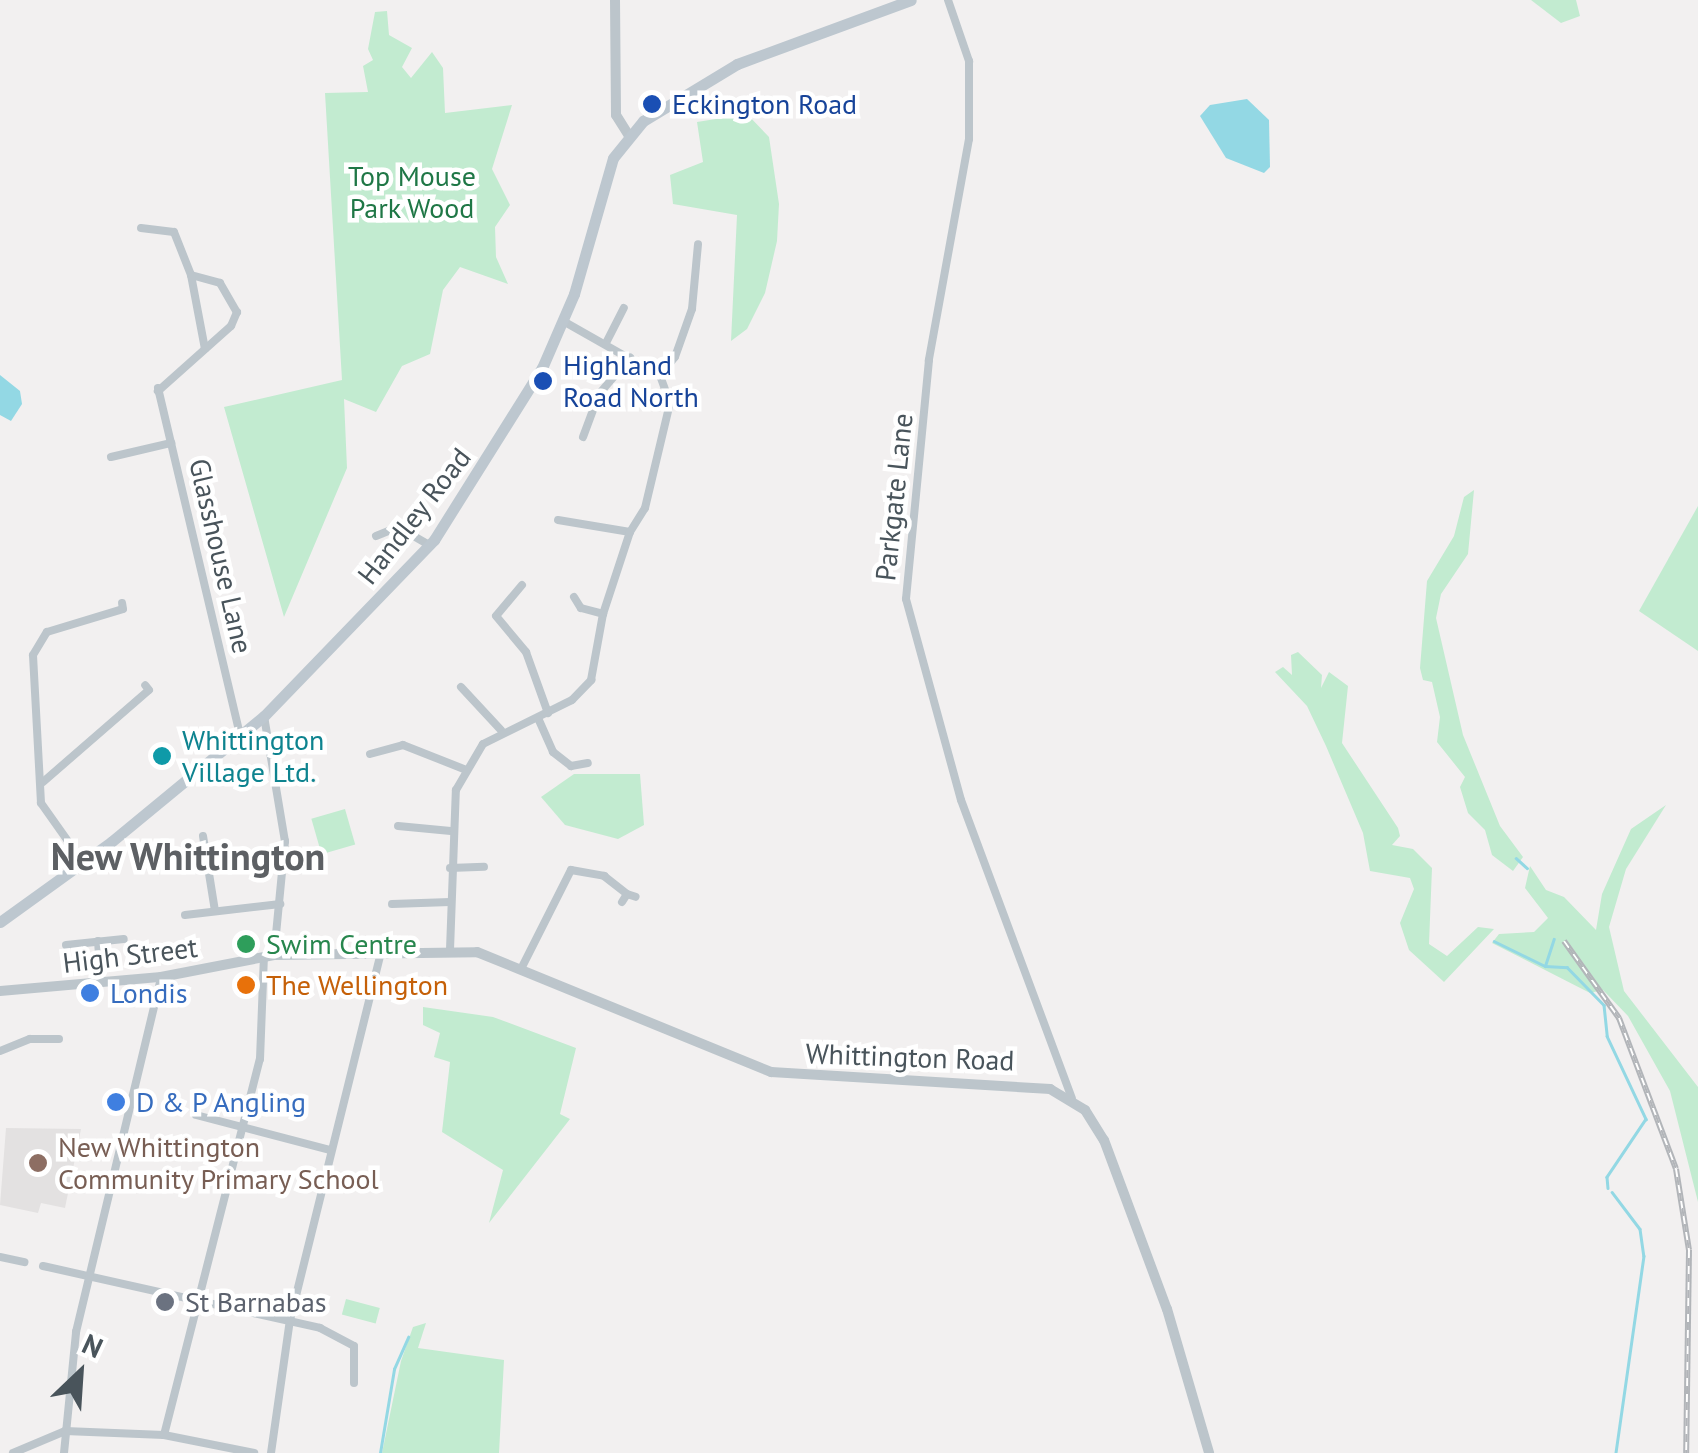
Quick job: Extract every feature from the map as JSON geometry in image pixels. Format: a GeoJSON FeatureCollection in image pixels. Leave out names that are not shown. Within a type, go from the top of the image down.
{"type":"FeatureCollection","features":[{"type":"Feature","properties":{"kind":"main road"},"geometry":{"type":"LineString","coordinates":[[629,136],[737,64],[912,0]]}},
{"type":"Feature","properties":{"kind":"main road","name":"Handley Road"},"geometry":{"type":"LineString","coordinates":[[0,922],[264,716],[429,546],[508,431],[563,322],[608,170],[629,136]]}},
{"type":"Feature","properties":{"kind":"street"},"geometry":{"type":"LineString","coordinates":[[615,0],[616,116],[629,136]]}},
{"type":"Feature","properties":{"kind":"street","name":"Parkgate Lane"},"geometry":{"type":"LineString","coordinates":[[948,0],[969,61],[969,139],[929,360],[906,599],[961,800],[1072,1098]]}},
{"type":"Feature","properties":{"kind":"street"},"geometry":{"type":"LineString","coordinates":[[141,228],[174,232],[191,276],[205,349]]}},
{"type":"Feature","properties":{"kind":"street"},"geometry":{"type":"LineString","coordinates":[[660,376],[675,357],[692,309],[698,244]]}},
{"type":"Feature","properties":{"kind":"street"},"geometry":{"type":"LineString","coordinates":[[191,276],[220,283],[238,312],[205,349]]}},
{"type":"Feature","properties":{"kind":"street"},"geometry":{"type":"LineString","coordinates":[[606,341],[624,308]]}},
{"type":"Feature","properties":{"kind":"street"},"geometry":{"type":"LineString","coordinates":[[450,950],[451,831],[464,769],[501,730],[538,718],[591,680],[603,614],[630,532],[645,508],[670,403],[660,376],[606,341],[563,322]]}},
{"type":"Feature","properties":{"kind":"street","name":"Glasshouse Lane"},"geometry":{"type":"LineString","coordinates":[[205,349],[158,389],[240,736]]}},
{"type":"Feature","properties":{"kind":"street"},"geometry":{"type":"LineString","coordinates":[[583,436],[598,394],[630,358]]}},
{"type":"Feature","properties":{"kind":"street"},"geometry":{"type":"LineString","coordinates":[[111,457],[171,444]]}},
{"type":"Feature","properties":{"kind":"street"},"geometry":{"type":"LineString","coordinates":[[558,520],[630,532]]}},
{"type":"Feature","properties":{"kind":"street"},"geometry":{"type":"LineString","coordinates":[[376,536],[398,526],[429,546]]}},
{"type":"Feature","properties":{"kind":"street"},"geometry":{"type":"LineString","coordinates":[[522,585],[496,616],[526,652],[548,712]]}},
{"type":"Feature","properties":{"kind":"street"},"geometry":{"type":"LineString","coordinates":[[574,598],[581,608],[603,614]]}},
{"type":"Feature","properties":{"kind":"street"},"geometry":{"type":"LineString","coordinates":[[82,861],[41,803],[37,640],[123,609],[122,602]]}},
{"type":"Feature","properties":{"kind":"street"},"geometry":{"type":"LineString","coordinates":[[43,782],[149,690],[145,685]]}},
{"type":"Feature","properties":{"kind":"street"},"geometry":{"type":"LineString","coordinates":[[462,687],[501,730]]}},
{"type":"Feature","properties":{"kind":"street"},"geometry":{"type":"LineString","coordinates":[[164,1436],[264,1032],[269,956],[280,904],[285,841],[264,716]]}},
{"type":"Feature","properties":{"kind":"street"},"geometry":{"type":"LineString","coordinates":[[538,718],[553,752],[571,766],[588,762]]}},
{"type":"Feature","properties":{"kind":"street"},"geometry":{"type":"LineString","coordinates":[[396,730],[396,744]]}},
{"type":"Feature","properties":{"kind":"street"},"geometry":{"type":"LineString","coordinates":[[370,754],[396,744],[464,769]]}},
{"type":"Feature","properties":{"kind":"street"},"geometry":{"type":"LineString","coordinates":[[398,826],[451,831]]}},
{"type":"Feature","properties":{"kind":"street"},"geometry":{"type":"LineString","coordinates":[[202,836],[215,911]]}},
{"type":"Feature","properties":{"kind":"street"},"geometry":{"type":"LineString","coordinates":[[564,858],[571,870],[614,880],[628,898]]}},
{"type":"Feature","properties":{"kind":"street"},"geometry":{"type":"LineString","coordinates":[[450,868],[484,868]]}},
{"type":"Feature","properties":{"kind":"street"},"geometry":{"type":"LineString","coordinates":[[521,969],[571,870]]}},
{"type":"Feature","properties":{"kind":"street"},"geometry":{"type":"LineString","coordinates":[[392,904],[450,902]]}},
{"type":"Feature","properties":{"kind":"street"},"geometry":{"type":"LineString","coordinates":[[185,915],[280,904]]}},
{"type":"Feature","properties":{"kind":"street"},"geometry":{"type":"LineString","coordinates":[[66,945],[124,939]]}},
{"type":"Feature","properties":{"kind":"street"},"geometry":{"type":"LineString","coordinates":[[98,941],[102,983]]}},
{"type":"Feature","properties":{"kind":"street","name":"High Street"},"geometry":{"type":"LineString","coordinates":[[0,991],[162,977],[269,956],[450,950],[521,969],[557,984]]}},
{"type":"Feature","properties":{"kind":"street"},"geometry":{"type":"LineString","coordinates":[[272,1453],[290,1320],[381,952]]}},
{"type":"Feature","properties":{"kind":"street"},"geometry":{"type":"LineString","coordinates":[[64,1453],[64,1431],[91,1273],[162,977]]}},
{"type":"Feature","properties":{"kind":"street","name":"Whittington Road"},"geometry":{"type":"LineString","coordinates":[[557,984],[771,1072],[1020,1082],[1072,1098]]}},
{"type":"Feature","properties":{"kind":"street"},"geometry":{"type":"LineString","coordinates":[[0,1050],[30,1039],[60,1039]]}},
{"type":"Feature","properties":{"kind":"street"},"geometry":{"type":"LineString","coordinates":[[1072,1098],[1104,1140],[1167,1308],[1209,1453]]}},
{"type":"Feature","properties":{"kind":"street"},"geometry":{"type":"LineString","coordinates":[[196,1116],[330,1150]]}},
{"type":"Feature","properties":{"kind":"street"},"geometry":{"type":"LineString","coordinates":[[0,1257],[24,1262]]}},
{"type":"Feature","properties":{"kind":"street"},"geometry":{"type":"LineString","coordinates":[[42,1266],[200,1296],[339,1335],[354,1346],[354,1383]]}},
{"type":"Feature","properties":{"kind":"street"},"geometry":{"type":"LineString","coordinates":[[14,1453],[64,1431],[164,1436],[254,1453]]}},
{"type":"Feature","properties":{"kind":"shaded area","name":"New Whittington Community Primary School"},"geometry":{"type":"Polygon","coordinates":[[[6,1128],[81,1129],[65,1208],[41,1203],[38,1213],[0,1205],[6,1128]]]}},
{"type":"Feature","properties":{"kind":"green space"},"geometry":{"type":"Polygon","coordinates":[[[1531,0],[1576,0],[1580,16],[1561,23],[1531,0]]]}},
{"type":"Feature","properties":{"kind":"green space","name":"Top Mouse Park Wood"},"geometry":{"type":"Polygon","coordinates":[[[387,11],[389,35],[412,48],[402,67],[411,78],[432,52],[443,68],[445,113],[512,105],[492,169],[510,205],[495,227],[496,257],[508,284],[460,267],[443,290],[430,354],[402,366],[376,412],[344,399],[347,468],[284,617],[224,407],[342,380],[325,93],[368,92],[363,66],[373,60],[368,49],[375,12],[387,11]]]}},
{"type":"Feature","properties":{"kind":"green space"},"geometry":{"type":"Polygon","coordinates":[[[747,114],[769,137],[779,204],[777,241],[765,293],[747,329],[731,341],[737,215],[673,204],[670,175],[703,162],[697,122],[747,114]]]}},
{"type":"Feature","properties":{"kind":"green space"},"geometry":{"type":"Polygon","coordinates":[[[1474,490],[1468,554],[1441,594],[1436,618],[1463,735],[1500,826],[1523,857],[1513,871],[1492,855],[1485,830],[1468,813],[1460,787],[1465,777],[1437,742],[1440,717],[1432,682],[1423,680],[1420,668],[1427,581],[1454,536],[1464,497],[1474,490]]]}},
{"type":"Feature","properties":{"kind":"green space"},"geometry":{"type":"Polygon","coordinates":[[[1698,506],[1698,651],[1639,611],[1698,506]]]}},
{"type":"Feature","properties":{"kind":"green space"},"geometry":{"type":"Polygon","coordinates":[[[1298,652],[1322,675],[1321,688],[1329,672],[1348,686],[1342,743],[1398,828],[1400,836],[1392,845],[1413,849],[1432,868],[1429,944],[1447,956],[1478,927],[1494,929],[1444,982],[1409,950],[1400,923],[1414,889],[1410,878],[1370,871],[1363,833],[1307,706],[1275,672],[1283,667],[1292,675],[1291,655],[1298,652]]]}},
{"type":"Feature","properties":{"kind":"green space"},"geometry":{"type":"Polygon","coordinates":[[[574,774],[640,774],[644,825],[618,839],[565,825],[541,797],[574,774]]]}},
{"type":"Feature","properties":{"kind":"green space"},"geometry":{"type":"Polygon","coordinates":[[[1666,805],[1626,869],[1609,927],[1624,991],[1698,1087],[1698,1202],[1670,1091],[1628,1016],[1603,990],[1590,993],[1492,943],[1499,934],[1534,932],[1548,918],[1525,888],[1530,866],[1546,890],[1564,897],[1596,930],[1602,894],[1631,829],[1666,805]]]}},
{"type":"Feature","properties":{"kind":"green space"},"geometry":{"type":"Polygon","coordinates":[[[345,809],[355,845],[322,854],[311,819],[345,809]]]}},
{"type":"Feature","properties":{"kind":"green space"},"geometry":{"type":"Polygon","coordinates":[[[423,1007],[493,1017],[576,1048],[560,1114],[570,1119],[489,1223],[503,1170],[442,1132],[450,1062],[434,1057],[440,1033],[423,1025],[423,1007]]]}},
{"type":"Feature","properties":{"kind":"green space"},"geometry":{"type":"Polygon","coordinates":[[[346,1299],[380,1308],[376,1324],[342,1314],[346,1299]]]}},
{"type":"Feature","properties":{"kind":"green space"},"geometry":{"type":"Polygon","coordinates":[[[426,1323],[418,1348],[504,1360],[499,1453],[382,1453],[401,1361],[413,1327],[426,1323]]]}},
{"type":"Feature","properties":{"kind":"water"},"geometry":{"type":"Polygon","coordinates":[[[1247,99],[1269,120],[1270,167],[1264,173],[1226,158],[1200,116],[1210,105],[1247,99]]]}},
{"type":"Feature","properties":{"kind":"water"},"geometry":{"type":"Polygon","coordinates":[[[0,375],[20,391],[22,404],[11,421],[0,415],[0,375]]]}},
{"type":"Feature","properties":{"kind":"waterway"},"geometry":{"type":"LineString","coordinates":[[1516,858],[1527,868]]}},
{"type":"Feature","properties":{"kind":"waterway"},"geometry":{"type":"LineString","coordinates":[[1545,966],[1554,939]]}},
{"type":"Feature","properties":{"kind":"waterway"},"geometry":{"type":"LineString","coordinates":[[1494,941],[1545,966],[1567,967],[1604,1005],[1607,1036],[1646,1119],[1607,1177],[1608,1188]]}},
{"type":"Feature","properties":{"kind":"waterway"},"geometry":{"type":"LineString","coordinates":[[1612,1192],[1640,1229],[1644,1256],[1616,1453]]}},
{"type":"Feature","properties":{"kind":"waterway"},"geometry":{"type":"LineString","coordinates":[[380,1453],[394,1369],[408,1337]]}},
{"type":"Feature","properties":{"kind":"railway"},"geometry":{"type":"LineString","coordinates":[[1564,941],[1619,1018],[1676,1169],[1689,1250],[1686,1453]]}},
{"type":"Feature","properties":{"kind":"place","name":"Eckington Road"},"geometry":{"type":"Point","coordinates":[652,104]}},
{"type":"Feature","properties":{"kind":"place","name":"Highland Road North"},"geometry":{"type":"Point","coordinates":[543,381]}},
{"type":"Feature","properties":{"kind":"place","name":"Whittington Village Ltd."},"geometry":{"type":"Point","coordinates":[162,756]}},
{"type":"Feature","properties":{"kind":"place","name":"Swim Centre"},"geometry":{"type":"Point","coordinates":[246,944]}},
{"type":"Feature","properties":{"kind":"place","name":"The Wellington"},"geometry":{"type":"Point","coordinates":[246,985]}},
{"type":"Feature","properties":{"kind":"place","name":"Londis"},"geometry":{"type":"Point","coordinates":[90,993]}},
{"type":"Feature","properties":{"kind":"place","name":"D & P Angling"},"geometry":{"type":"Point","coordinates":[116,1102]}},
{"type":"Feature","properties":{"kind":"place","name":"New Whittington Community Primary School"},"geometry":{"type":"Point","coordinates":[38,1163]}},
{"type":"Feature","properties":{"kind":"place","name":"St Barnabas"},"geometry":{"type":"Point","coordinates":[165,1302]}},
{"type":"Feature","properties":{"kind":"district","name":"New Whittington"},"geometry":{"type":"Point","coordinates":[188,856]}}]}
